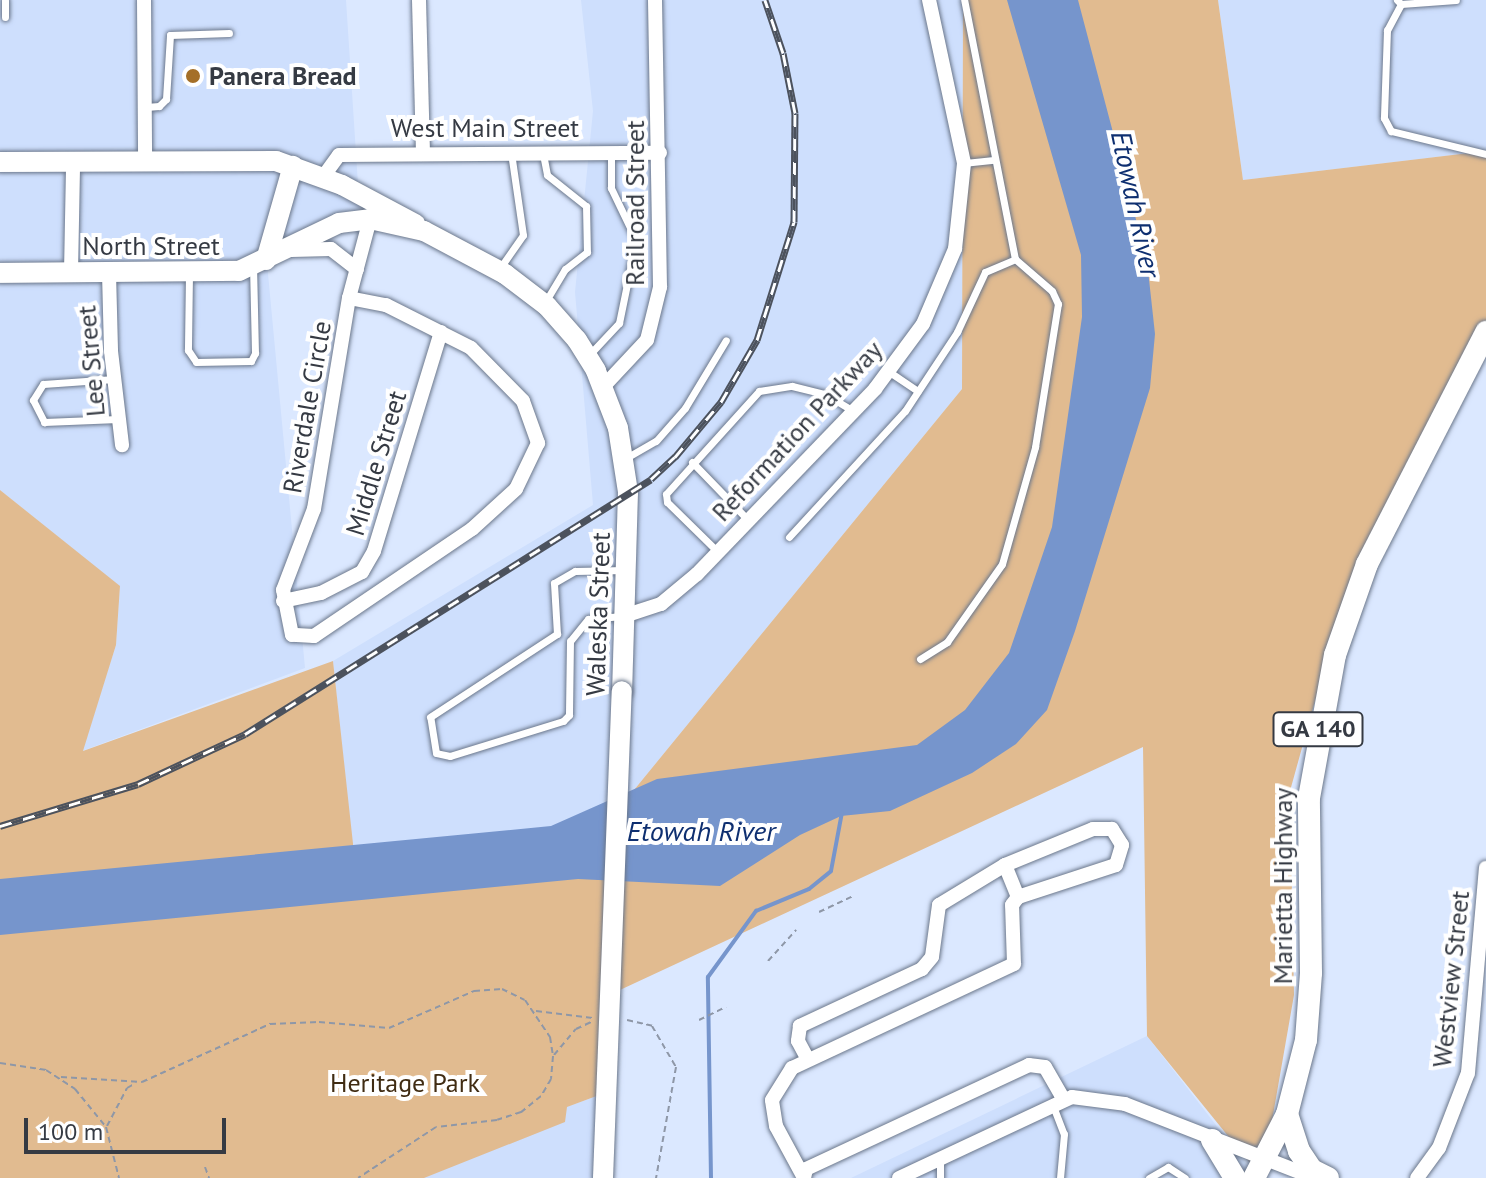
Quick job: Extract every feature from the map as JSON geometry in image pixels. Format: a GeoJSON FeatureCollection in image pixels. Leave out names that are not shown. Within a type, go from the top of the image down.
{"type":"FeatureCollection","features":[{"type":"Feature","properties":{"kind":"main road"},"geometry":{"type":"LineString","coordinates":[[0,162],[262,160],[293,166],[323,177],[424,231]]}},
{"type":"Feature","properties":{"kind":"main road"},"geometry":{"type":"LineString","coordinates":[[266,259],[293,166]]}},
{"type":"Feature","properties":{"kind":"main road","name":"Waleska Street"},"geometry":{"type":"LineString","coordinates":[[339,223],[370,219],[424,231],[498,270],[544,303],[588,356],[603,387],[626,458],[622,691],[603,1178]]}},
{"type":"Feature","properties":{"kind":"main road","name":"North Street"},"geometry":{"type":"LineString","coordinates":[[0,273],[189,274],[266,259],[339,223]]}},
{"type":"Feature","properties":{"kind":"main road","name":"Marietta Highway"},"geometry":{"type":"LineString","coordinates":[[1259,1169],[1287,1114],[1302,1060],[1311,997],[1309,798],[1326,686],[1367,564],[1486,332]]}},
{"type":"Feature","properties":{"kind":"main road"},"geometry":{"type":"LineString","coordinates":[[1287,1114],[1299,1151],[1312,1170],[1328,1178]]}},
{"type":"Feature","properties":{"kind":"main road"},"geometry":{"type":"LineString","coordinates":[[1212,1140],[1235,1178]]}},
{"type":"Feature","properties":{"kind":"street"},"geometry":{"type":"LineString","coordinates":[[144,0],[145,161]]}},
{"type":"Feature","properties":{"kind":"street"},"geometry":{"type":"LineString","coordinates":[[419,0],[423,154]]}},
{"type":"Feature","properties":{"kind":"street","name":"Railroad Street"},"geometry":{"type":"LineString","coordinates":[[603,387],[639,352],[657,312],[660,153],[655,0]]}},
{"type":"Feature","properties":{"kind":"street","name":"Reformation Parkway"},"geometry":{"type":"LineString","coordinates":[[624,616],[661,604],[718,552],[853,411],[923,324],[955,249],[964,163],[929,0]]}},
{"type":"Feature","properties":{"kind":"street","name":"West Main Street"},"geometry":{"type":"LineString","coordinates":[[323,177],[339,155],[660,153]]}},
{"type":"Feature","properties":{"kind":"street"},"geometry":{"type":"LineString","coordinates":[[71,272],[73,163]]}},
{"type":"Feature","properties":{"kind":"street"},"geometry":{"type":"LineString","coordinates":[[349,298],[370,219]]}},
{"type":"Feature","properties":{"kind":"street"},"geometry":{"type":"LineString","coordinates":[[266,259],[331,249],[357,269]]}},
{"type":"Feature","properties":{"kind":"street","name":"Lee Street"},"geometry":{"type":"LineString","coordinates":[[109,273],[122,445]]}},
{"type":"Feature","properties":{"kind":"street","name":"Riverdale Circle"},"geometry":{"type":"LineString","coordinates":[[349,298],[386,305],[441,332],[471,348],[523,401],[538,443],[533,461],[516,489],[472,529],[314,636],[292,635],[283,601],[293,557],[314,509],[349,298]]}},
{"type":"Feature","properties":{"kind":"street","name":"Middle Street"},"geometry":{"type":"LineString","coordinates":[[283,601],[321,593],[362,572],[374,551],[441,332]]}},
{"type":"Feature","properties":{"kind":"street"},"geometry":{"type":"LineString","coordinates":[[803,1177],[776,1126],[772,1100],[792,1068],[1014,964],[1012,905],[1018,897],[1116,865],[1122,845],[1112,829],[1093,829],[1005,865],[939,905],[932,957],[922,969],[800,1026],[798,1041],[808,1060]]}},
{"type":"Feature","properties":{"kind":"street"},"geometry":{"type":"LineString","coordinates":[[1005,865],[1018,897]]}},
{"type":"Feature","properties":{"kind":"street","name":"Westview Street"},"geometry":{"type":"LineString","coordinates":[[1417,1178],[1439,1148],[1468,1073],[1477,1021],[1486,868]]}},
{"type":"Feature","properties":{"kind":"street"},"geometry":{"type":"LineString","coordinates":[[803,1177],[806,1169],[1029,1065],[1045,1067],[1058,1102]]}},
{"type":"Feature","properties":{"kind":"street"},"geometry":{"type":"LineString","coordinates":[[899,1178],[1058,1102],[1101,1097],[1212,1140],[1259,1169],[1315,1178]]}},
{"type":"Feature","properties":{"kind":"lane"},"geometry":{"type":"LineString","coordinates":[[5,0],[5,17]]}},
{"type":"Feature","properties":{"kind":"lane"},"geometry":{"type":"LineString","coordinates":[[920,659],[947,642],[1002,564],[1035,447],[1058,304],[1052,291],[1015,259],[964,0]]}},
{"type":"Feature","properties":{"kind":"lane"},"geometry":{"type":"LineString","coordinates":[[1456,0],[1399,2],[1387,30],[1384,118],[1391,131],[1486,154]]}},
{"type":"Feature","properties":{"kind":"lane"},"geometry":{"type":"LineString","coordinates":[[146,107],[159,106],[166,99],[170,35],[229,33]]}},
{"type":"Feature","properties":{"kind":"lane"},"geometry":{"type":"LineString","coordinates":[[498,270],[523,235],[511,153]]}},
{"type":"Feature","properties":{"kind":"lane"},"geometry":{"type":"LineString","coordinates":[[543,153],[547,175],[586,206],[587,252],[565,269],[544,303]]}},
{"type":"Feature","properties":{"kind":"lane"},"geometry":{"type":"LineString","coordinates":[[588,356],[619,323],[636,240],[611,188],[611,153]]}},
{"type":"Feature","properties":{"kind":"lane"},"geometry":{"type":"LineString","coordinates":[[964,163],[995,160]]}},
{"type":"Feature","properties":{"kind":"lane"},"geometry":{"type":"LineString","coordinates":[[189,274],[188,350],[196,362],[251,361],[255,353],[266,259]]}},
{"type":"Feature","properties":{"kind":"lane"},"geometry":{"type":"LineString","coordinates":[[789,537],[918,391],[957,332],[985,272],[1015,259]]}},
{"type":"Feature","properties":{"kind":"lane"},"geometry":{"type":"LineString","coordinates":[[626,458],[656,441],[685,408],[726,340]]}},
{"type":"Feature","properties":{"kind":"lane"},"geometry":{"type":"LineString","coordinates":[[888,371],[918,391]]}},
{"type":"Feature","properties":{"kind":"lane"},"geometry":{"type":"LineString","coordinates":[[116,379],[43,384],[33,400],[44,422],[121,419]]}},
{"type":"Feature","properties":{"kind":"lane"},"geometry":{"type":"LineString","coordinates":[[718,552],[667,502],[670,485],[759,391],[772,386],[825,394],[853,411]]}},
{"type":"Feature","properties":{"kind":"lane"},"geometry":{"type":"LineString","coordinates":[[692,462],[748,520]]}},
{"type":"Feature","properties":{"kind":"lane"},"geometry":{"type":"LineString","coordinates":[[557,634],[554,583],[575,571],[625,570]]}},
{"type":"Feature","properties":{"kind":"lane"},"geometry":{"type":"LineString","coordinates":[[557,634],[430,717],[436,753],[450,756],[563,721],[569,715],[570,641],[588,619],[624,616]]}},
{"type":"Feature","properties":{"kind":"lane"},"geometry":{"type":"LineString","coordinates":[[557,634],[570,641]]}},
{"type":"Feature","properties":{"kind":"lane"},"geometry":{"type":"LineString","coordinates":[[1058,1102],[1064,1134],[1060,1178]]}},
{"type":"Feature","properties":{"kind":"lane"},"geometry":{"type":"LineString","coordinates":[[939,1158],[940,1178]]}},
{"type":"Feature","properties":{"kind":"lane"},"geometry":{"type":"LineString","coordinates":[[1149,1178],[1168,1167],[1185,1178]]}},
{"type":"Feature","properties":{"kind":"path"},"geometry":{"type":"LineString","coordinates":[[819,912],[853,896]]}},
{"type":"Feature","properties":{"kind":"path"},"geometry":{"type":"LineString","coordinates":[[768,961],[796,930]]}},
{"type":"Feature","properties":{"kind":"path"},"geometry":{"type":"LineString","coordinates":[[0,1063],[61,1077],[137,1082],[158,1078],[223,1042],[270,1024],[319,1022],[389,1028],[427,1016],[459,996],[487,990],[514,993],[535,1010],[550,1037],[553,1056],[546,1088],[521,1112],[436,1127],[358,1178]]}},
{"type":"Feature","properties":{"kind":"path"},"geometry":{"type":"LineString","coordinates":[[699,1020],[726,1007]]}},
{"type":"Feature","properties":{"kind":"path"},"geometry":{"type":"LineString","coordinates":[[535,1010],[603,1019],[576,1029],[553,1056]]}},
{"type":"Feature","properties":{"kind":"path"},"geometry":{"type":"LineString","coordinates":[[624,1020],[652,1026],[676,1067],[656,1178]]}},
{"type":"Feature","properties":{"kind":"path"},"geometry":{"type":"LineString","coordinates":[[61,1077],[106,1127],[119,1178]]}},
{"type":"Feature","properties":{"kind":"path"},"geometry":{"type":"LineString","coordinates":[[106,1127],[127,1088],[137,1082]]}},
{"type":"Feature","properties":{"kind":"path"},"geometry":{"type":"LineString","coordinates":[[205,1167],[209,1178]]}},
{"type":"Feature","properties":{"kind":"shaded area"},"geometry":{"type":"Polygon","coordinates":[[[0,0],[346,0],[360,215],[267,263],[305,668],[82,751],[116,645],[120,587],[0,490],[0,0]]]}},
{"type":"Feature","properties":{"kind":"shaded area"},"geometry":{"type":"Polygon","coordinates":[[[581,0],[963,0],[962,389],[616,812],[355,871],[333,661],[593,505],[575,292],[593,111],[581,0]]]}},
{"type":"Feature","properties":{"kind":"shaded area"},"geometry":{"type":"Polygon","coordinates":[[[1218,0],[1486,0],[1486,151],[1243,180],[1218,0]]]}},
{"type":"Feature","properties":{"kind":"shaded area"},"geometry":{"type":"Polygon","coordinates":[[[1147,1036],[1257,1178],[851,1178],[1147,1036]]]}},
{"type":"Feature","properties":{"kind":"shaded area"},"geometry":{"type":"Polygon","coordinates":[[[602,1094],[600,1178],[366,1178],[586,1100],[602,1094]]]}},
{"type":"Feature","properties":{"kind":"green space","name":"Heritage Park"},"geometry":{"type":"Polygon","coordinates":[[[963,0],[1218,0],[1243,180],[1486,151],[1486,345],[1328,654],[1290,791],[1294,995],[1262,1178],[1147,1036],[1143,747],[607,996],[602,1094],[567,1107],[565,1122],[424,1178],[0,1178],[0,490],[120,586],[116,645],[83,751],[333,661],[356,871],[616,812],[962,389],[963,0]]]}},
{"type":"Feature","properties":{"kind":"water","name":"Etowah River"},"geometry":{"type":"Polygon","coordinates":[[[1007,0],[1078,0],[1147,261],[1155,334],[1150,388],[1075,631],[1047,710],[1016,744],[972,773],[890,811],[841,816],[800,835],[720,886],[578,879],[0,935],[0,879],[551,826],[657,779],[917,745],[965,710],[1009,653],[1052,527],[1082,317],[1081,255],[1007,0]]]}},
{"type":"Feature","properties":{"kind":"waterway"},"geometry":{"type":"LineString","coordinates":[[711,1178],[708,977],[756,911],[809,889],[831,871],[842,812]]}},
{"type":"Feature","properties":{"kind":"railway"},"geometry":{"type":"LineString","coordinates":[[0,826],[138,784],[245,734],[651,479],[675,457],[721,402],[757,340],[794,222],[795,113],[783,53],[765,0]]}},
{"type":"Feature","properties":{"kind":"place","name":"Panera Bread"},"geometry":{"type":"Point","coordinates":[193,76]}}]}
